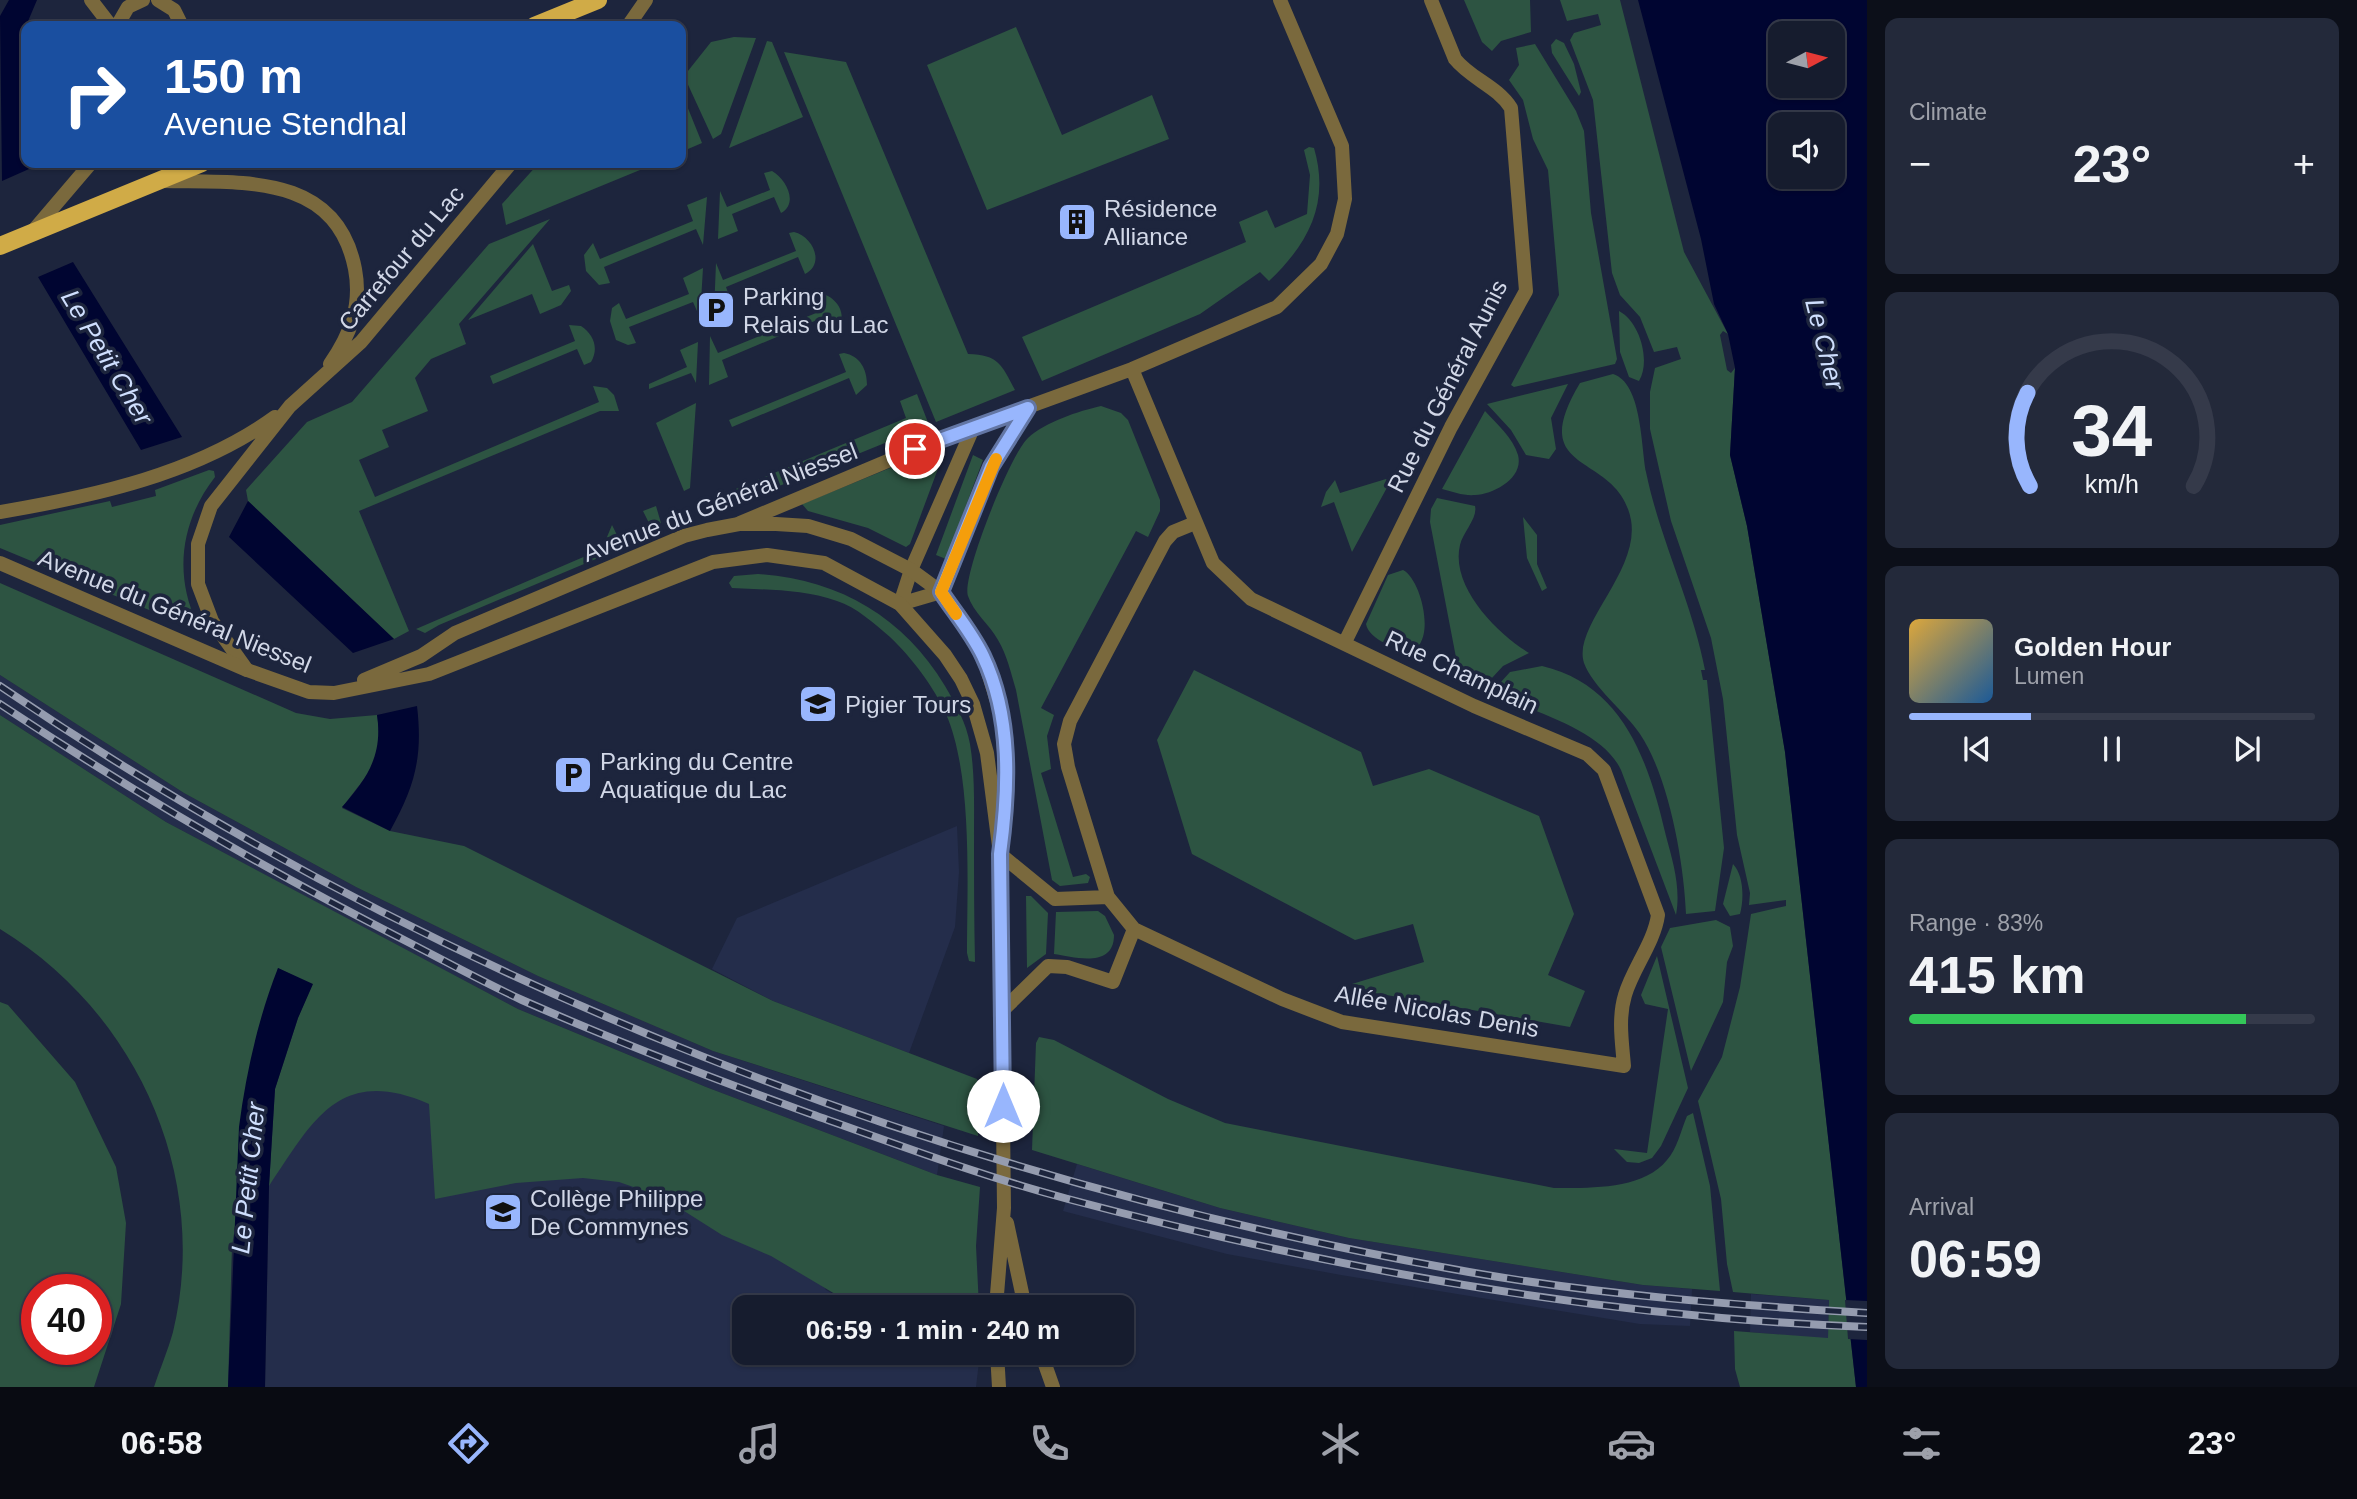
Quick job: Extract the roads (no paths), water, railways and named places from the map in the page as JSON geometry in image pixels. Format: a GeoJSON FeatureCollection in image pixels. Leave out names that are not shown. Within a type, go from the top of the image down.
{"type":"FeatureCollection","features":[{"type":"Feature","properties":{"kind":"main road"},"geometry":{"type":"LineString","coordinates":[[546,21],[598,0]]}},
{"type":"Feature","properties":{"kind":"main road"},"geometry":{"type":"LineString","coordinates":[[0,246],[190,168]]}},
{"type":"Feature","properties":{"kind":"street"},"geometry":{"type":"LineString","coordinates":[[91,0],[107,21]]}},
{"type":"Feature","properties":{"kind":"street"},"geometry":{"type":"LineString","coordinates":[[119,21],[121,15],[138,0]]}},
{"type":"Feature","properties":{"kind":"street"},"geometry":{"type":"LineString","coordinates":[[158,0],[174,10],[180,21]]}},
{"type":"Feature","properties":{"kind":"street"},"geometry":{"type":"LineString","coordinates":[[631,21],[646,0]]}},
{"type":"Feature","properties":{"kind":"street","name":"Avenue du Général Niessel"},"geometry":{"type":"LineString","coordinates":[[334,693],[421,656],[455,633],[684,536],[739,524],[974,426],[1132,369],[1277,307],[1321,264],[1337,234],[1345,199],[1342,146],[1280,0]]}},
{"type":"Feature","properties":{"kind":"street","name":"Rue du Général Aunis"},"geometry":{"type":"LineString","coordinates":[[1345,642],[1451,426],[1526,291],[1511,108],[1504,97],[1462,68],[1455,59],[1431,0]]}},
{"type":"Feature","properties":{"kind":"street"},"geometry":{"type":"LineString","coordinates":[[32,233],[87,168]]}},
{"type":"Feature","properties":{"kind":"street","name":"Carrefour du Lac"},"geometry":{"type":"LineString","coordinates":[[247,670],[225,643],[206,609],[198,584],[198,544],[217,497],[290,406],[361,342],[507,168]]}},
{"type":"Feature","properties":{"kind":"street","name":"Carrefour du Lac"},"geometry":{"type":"LineString","coordinates":[[158,181],[245,183],[271,187],[300,196],[334,217],[351,252],[357,296],[347,338],[321,376]]}},
{"type":"Feature","properties":{"kind":"street","name":"Rue Champlain"},"geometry":{"type":"LineString","coordinates":[[1132,369],[1213,562],[1251,599],[1474,706],[1587,754],[1604,770],[1658,915],[1655,929],[1625,993],[1620,1028],[1624,1066]]}},
{"type":"Feature","properties":{"kind":"street","name":"Carrefour du Lac"},"geometry":{"type":"LineString","coordinates":[[0,512],[183,468],[236,443],[290,406]]}},
{"type":"Feature","properties":{"kind":"street"},"geometry":{"type":"LineString","coordinates":[[941,592],[991,467],[1028,408]]}},
{"type":"Feature","properties":{"kind":"street"},"geometry":{"type":"LineString","coordinates":[[900,604],[911,570],[974,426]]}},
{"type":"Feature","properties":{"kind":"street","name":"Allée Nicolas Denis"},"geometry":{"type":"LineString","coordinates":[[1195,523],[1173,532],[1165,541],[1066,734],[1064,744],[1068,767],[1108,897],[1134,929],[1282,999],[1342,1022],[1624,1066]]}},
{"type":"Feature","properties":{"kind":"street"},"geometry":{"type":"LineString","coordinates":[[739,524],[808,526],[851,539],[911,570],[941,592],[982,653],[998,697],[1006,765],[1006,814],[1000,854]]}},
{"type":"Feature","properties":{"kind":"street","name":"Avenue du Général Niessel"},"geometry":{"type":"LineString","coordinates":[[0,563],[247,670],[309,692],[334,693],[429,674],[549,628],[694,567],[767,555],[824,563],[900,604]]}},
{"type":"Feature","properties":{"kind":"street"},"geometry":{"type":"LineString","coordinates":[[900,604],[941,592]]}},
{"type":"Feature","properties":{"kind":"street"},"geometry":{"type":"LineString","coordinates":[[900,604],[945,655],[973,704],[987,753],[1000,854],[1004,1208],[997,1295]]}},
{"type":"Feature","properties":{"kind":"street"},"geometry":{"type":"LineString","coordinates":[[1000,854],[1055,899],[1108,897]]}},
{"type":"Feature","properties":{"kind":"street"},"geometry":{"type":"LineString","coordinates":[[1002,1011],[1048,966],[1067,967],[1113,982],[1134,929]]}},
{"type":"Feature","properties":{"kind":"street"},"geometry":{"type":"LineString","coordinates":[[1004,1208],[1023,1295]]}},
{"type":"Feature","properties":{"kind":"street"},"geometry":{"type":"LineString","coordinates":[[997,1365],[998,1384]]}},
{"type":"Feature","properties":{"kind":"street"},"geometry":{"type":"LineString","coordinates":[[1045,1365],[1053,1387]]}},
{"type":"Feature","properties":{"kind":"water"},"geometry":{"type":"Polygon","coordinates":[[[9,0],[37,0],[28,21],[21,21],[19,70],[21,168],[31,168],[2,181],[0,16],[9,0]]]}},
{"type":"Feature","properties":{"kind":"water","name":"Le Cher"},"geometry":{"type":"Polygon","coordinates":[[[1638,0],[1867,0],[1867,1387],[1856,1387],[1785,752],[1747,526],[1730,455],[1735,368],[1728,334],[1714,304],[1701,239],[1638,0]]]}},
{"type":"Feature","properties":{"kind":"water"},"geometry":{"type":"Polygon","coordinates":[[[73,262],[182,437],[141,450],[38,277],[73,262]]]}},
{"type":"Feature","properties":{"kind":"water"},"geometry":{"type":"Polygon","coordinates":[[[248,501],[394,639],[353,653],[229,537],[248,501]]]}},
{"type":"Feature","properties":{"kind":"water"},"geometry":{"type":"Polygon","coordinates":[[[417,706],[419,741],[415,771],[406,800],[390,831],[342,807],[371,766],[378,742],[377,715],[417,706]]]}},
{"type":"Feature","properties":{"kind":"water","name":"Le Petit Cher"},"geometry":{"type":"Polygon","coordinates":[[[278,968],[313,984],[298,1018],[275,1089],[269,1186],[265,1387],[228,1387],[239,1127],[254,1046],[278,968]]]}},
{"type":"Feature","properties":{"kind":"railway"},"geometry":{"type":"LineString","coordinates":[[0,686],[168,793],[341,891],[520,979],[703,1057],[890,1125],[1080,1184],[1273,1233],[1469,1272],[1667,1298],[1867,1313]]}},
{"type":"Feature","properties":{"kind":"railway"},"geometry":{"type":"LineString","coordinates":[[0,704],[99,768],[251,858],[507,993],[702,1074],[971,1170],[1035,1190],[1166,1224],[1265,1247],[1464,1285],[1665,1312],[1867,1327]]}},
{"type":"Feature","properties":{"kind":"place","name":"Résidence Alliance"},"geometry":{"type":"Point","coordinates":[1077,222]}},
{"type":"Feature","properties":{"kind":"place","name":"Parking Relais du Lac"},"geometry":{"type":"Point","coordinates":[716,310]}},
{"type":"Feature","properties":{"kind":"place","name":"Pigier Tours"},"geometry":{"type":"Point","coordinates":[818,704]}},
{"type":"Feature","properties":{"kind":"place","name":"Parking du Centre Aquatique du Lac"},"geometry":{"type":"Point","coordinates":[573,775]}},
{"type":"Feature","properties":{"kind":"place","name":"Collège Philippe De Commynes"},"geometry":{"type":"Point","coordinates":[503,1212]}}]}
